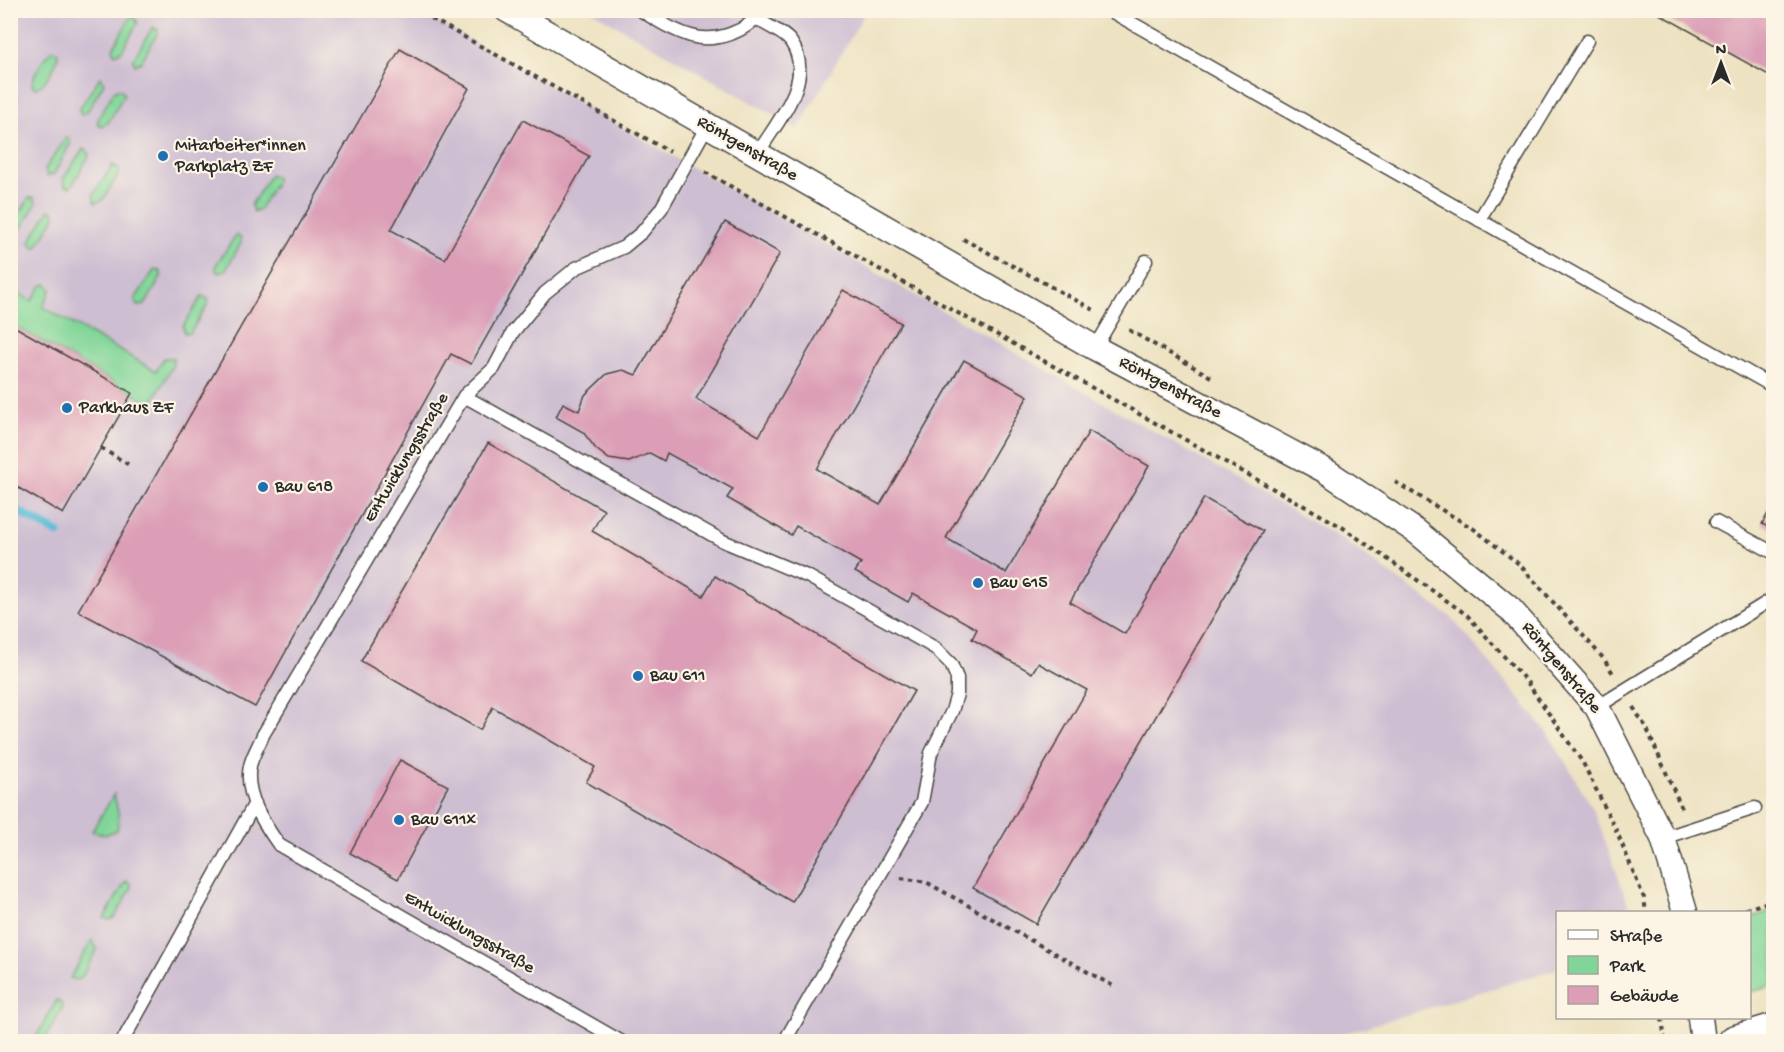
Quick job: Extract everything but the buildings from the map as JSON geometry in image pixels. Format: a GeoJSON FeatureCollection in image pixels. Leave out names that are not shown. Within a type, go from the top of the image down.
{"type":"FeatureCollection","features":[{"type":"Feature","properties":{"kind":"highway"},"geometry":{"type":"LineString","coordinates":[[1735,1041],[1773,1030]]}},
{"type":"Feature","properties":{"kind":"street","name":"Röntgenstraße"},"geometry":{"type":"LineString","coordinates":[[507,10],[1095,348],[1326,471],[1409,527],[1510,609],[1598,707],[1663,838],[1685,911]]}},
{"type":"Feature","properties":{"kind":"street"},"geometry":{"type":"LineString","coordinates":[[1700,1019],[1703,1041]]}},
{"type":"Feature","properties":{"kind":"lane"},"geometry":{"type":"LineString","coordinates":[[640,10],[667,26],[693,36],[715,38],[737,32],[759,15],[790,41],[798,59],[800,80],[757,155]]}},
{"type":"Feature","properties":{"kind":"lane"},"geometry":{"type":"LineString","coordinates":[[1109,10],[1773,387]]}},
{"type":"Feature","properties":{"kind":"lane"},"geometry":{"type":"LineString","coordinates":[[1479,220],[1587,41]]}},
{"type":"Feature","properties":{"kind":"lane","name":"Entwicklungsstraße"},"geometry":{"type":"LineString","coordinates":[[622,1041],[279,845],[264,825],[255,803],[250,767],[263,735],[465,396],[494,368],[513,332],[545,293],[576,268],[624,247],[642,232],[661,209],[707,126]]}},
{"type":"Feature","properties":{"kind":"lane"},"geometry":{"type":"LineString","coordinates":[[1095,348],[1146,261]]}},
{"type":"Feature","properties":{"kind":"lane"},"geometry":{"type":"LineString","coordinates":[[465,396],[723,541],[808,577],[934,648],[951,664],[957,678],[957,694],[952,711],[931,753],[922,802],[784,1041]]}},
{"type":"Feature","properties":{"kind":"lane"},"geometry":{"type":"LineString","coordinates":[[1716,522],[1773,553]]}},
{"type":"Feature","properties":{"kind":"lane"},"geometry":{"type":"LineString","coordinates":[[1598,707],[1773,598]]}},
{"type":"Feature","properties":{"kind":"lane"},"geometry":{"type":"LineString","coordinates":[[122,1041],[255,803]]}},
{"type":"Feature","properties":{"kind":"lane"},"geometry":{"type":"LineString","coordinates":[[1663,838],[1755,808]]}},
{"type":"Feature","properties":{"kind":"path"},"geometry":{"type":"LineString","coordinates":[[416,10],[1342,527],[1467,615],[1527,682],[1582,763],[1617,832],[1644,898],[1646,911]]}},
{"type":"Feature","properties":{"kind":"path"},"geometry":{"type":"LineString","coordinates":[[101,448],[131,466]]}},
{"type":"Feature","properties":{"kind":"path"},"geometry":{"type":"LineString","coordinates":[[881,876],[926,882],[1113,986]]}},
{"type":"Feature","properties":{"kind":"path"},"geometry":{"type":"LineString","coordinates":[[1740,911],[1773,900]]}},
{"type":"Feature","properties":{"kind":"path"},"geometry":{"type":"LineString","coordinates":[[1662,1019],[1665,1041]]}},
{"type":"Feature","properties":{"kind":"shaded area"},"geometry":{"type":"Polygon","coordinates":[[[10,11],[419,11],[1343,540],[1452,618],[1547,732],[1593,808],[1631,911],[1556,911],[1556,969],[1320,1041],[11,1041],[10,11]]]}},
{"type":"Feature","properties":{"kind":"shaded area"},"geometry":{"type":"Polygon","coordinates":[[[591,11],[866,11],[798,129],[591,11]]]}},
{"type":"Feature","properties":{"kind":"green space"},"geometry":{"type":"Polygon","coordinates":[[[133,16],[138,22],[122,51],[115,54],[113,48],[129,19],[133,16]]]}},
{"type":"Feature","properties":{"kind":"green space"},"geometry":{"type":"Polygon","coordinates":[[[153,27],[158,30],[157,34],[141,62],[135,65],[133,59],[153,27]]]}},
{"type":"Feature","properties":{"kind":"green space"},"geometry":{"type":"Polygon","coordinates":[[[52,50],[58,53],[56,62],[51,73],[36,88],[32,86],[34,77],[42,61],[52,50]]]}},
{"type":"Feature","properties":{"kind":"green space"},"geometry":{"type":"Polygon","coordinates":[[[100,77],[104,83],[87,112],[81,115],[79,109],[100,77]]]}},
{"type":"Feature","properties":{"kind":"green space"},"geometry":{"type":"Polygon","coordinates":[[[118,89],[123,91],[124,95],[108,123],[102,126],[98,124],[98,119],[114,91],[118,89]]]}},
{"type":"Feature","properties":{"kind":"green space"},"geometry":{"type":"Polygon","coordinates":[[[66,138],[70,139],[70,144],[54,174],[47,176],[45,169],[66,138]]]}},
{"type":"Feature","properties":{"kind":"green space"},"geometry":{"type":"Polygon","coordinates":[[[83,149],[87,150],[89,156],[71,187],[65,186],[63,179],[83,149]]]}},
{"type":"Feature","properties":{"kind":"green space"},"geometry":{"type":"Polygon","coordinates":[[[113,165],[118,168],[119,173],[103,200],[95,203],[93,195],[113,165]]]}},
{"type":"Feature","properties":{"kind":"green space"},"geometry":{"type":"Polygon","coordinates":[[[270,175],[276,177],[276,181],[260,209],[254,212],[251,205],[270,175]]]}},
{"type":"Feature","properties":{"kind":"green space"},"geometry":{"type":"Polygon","coordinates":[[[29,198],[34,198],[36,204],[17,236],[13,236],[11,229],[29,198]]]}},
{"type":"Feature","properties":{"kind":"green space"},"geometry":{"type":"Polygon","coordinates":[[[49,210],[54,211],[55,217],[37,247],[32,247],[30,241],[49,210]]]}},
{"type":"Feature","properties":{"kind":"green space"},"geometry":{"type":"Polygon","coordinates":[[[236,235],[241,238],[241,243],[226,270],[220,273],[216,271],[216,265],[236,235]]]}},
{"type":"Feature","properties":{"kind":"green space"},"geometry":{"type":"Polygon","coordinates":[[[155,269],[161,272],[161,277],[145,305],[137,306],[135,299],[155,269]]]}},
{"type":"Feature","properties":{"kind":"green space"},"geometry":{"type":"Polygon","coordinates":[[[46,284],[51,289],[43,307],[156,371],[164,358],[173,358],[173,365],[151,404],[11,324],[11,289],[32,301],[41,286],[46,284]]]}},
{"type":"Feature","properties":{"kind":"green space"},"geometry":{"type":"Polygon","coordinates":[[[202,296],[208,299],[208,304],[190,333],[184,333],[183,326],[202,296]]]}},
{"type":"Feature","properties":{"kind":"green space"},"geometry":{"type":"Polygon","coordinates":[[[114,794],[119,817],[117,830],[105,835],[92,831],[114,794]]]}},
{"type":"Feature","properties":{"kind":"green space"},"geometry":{"type":"Polygon","coordinates":[[[126,881],[131,884],[131,889],[115,917],[110,920],[104,918],[126,881]]]}},
{"type":"Feature","properties":{"kind":"green space"},"geometry":{"type":"Polygon","coordinates":[[[1773,910],[1773,986],[1751,992],[1751,918],[1773,910]]]}},
{"type":"Feature","properties":{"kind":"green space"},"geometry":{"type":"Polygon","coordinates":[[[92,940],[97,949],[82,977],[78,980],[70,978],[92,940]]]}},
{"type":"Feature","properties":{"kind":"green space"},"geometry":{"type":"Polygon","coordinates":[[[57,1000],[62,1004],[62,1009],[46,1037],[41,1039],[36,1037],[57,1000]]]}},
{"type":"Feature","properties":{"kind":"waterway"},"geometry":{"type":"LineString","coordinates":[[10,507],[58,533]]}},
{"type":"Feature","properties":{"kind":"place","name":"Mitarbeiter*innen Parkplatz ZF"},"geometry":{"type":"Point","coordinates":[163,156]}},
{"type":"Feature","properties":{"kind":"place","name":"Parkhaus ZF"},"geometry":{"type":"Point","coordinates":[67,408]}},
{"type":"Feature","properties":{"kind":"place","name":"Bau 618"},"geometry":{"type":"Point","coordinates":[263,487]}},
{"type":"Feature","properties":{"kind":"place","name":"Bau 615"},"geometry":{"type":"Point","coordinates":[978,583]}},
{"type":"Feature","properties":{"kind":"place","name":"Bau 611"},"geometry":{"type":"Point","coordinates":[638,676]}},
{"type":"Feature","properties":{"kind":"place","name":"Bau 611x"},"geometry":{"type":"Point","coordinates":[399,820]}}]}
